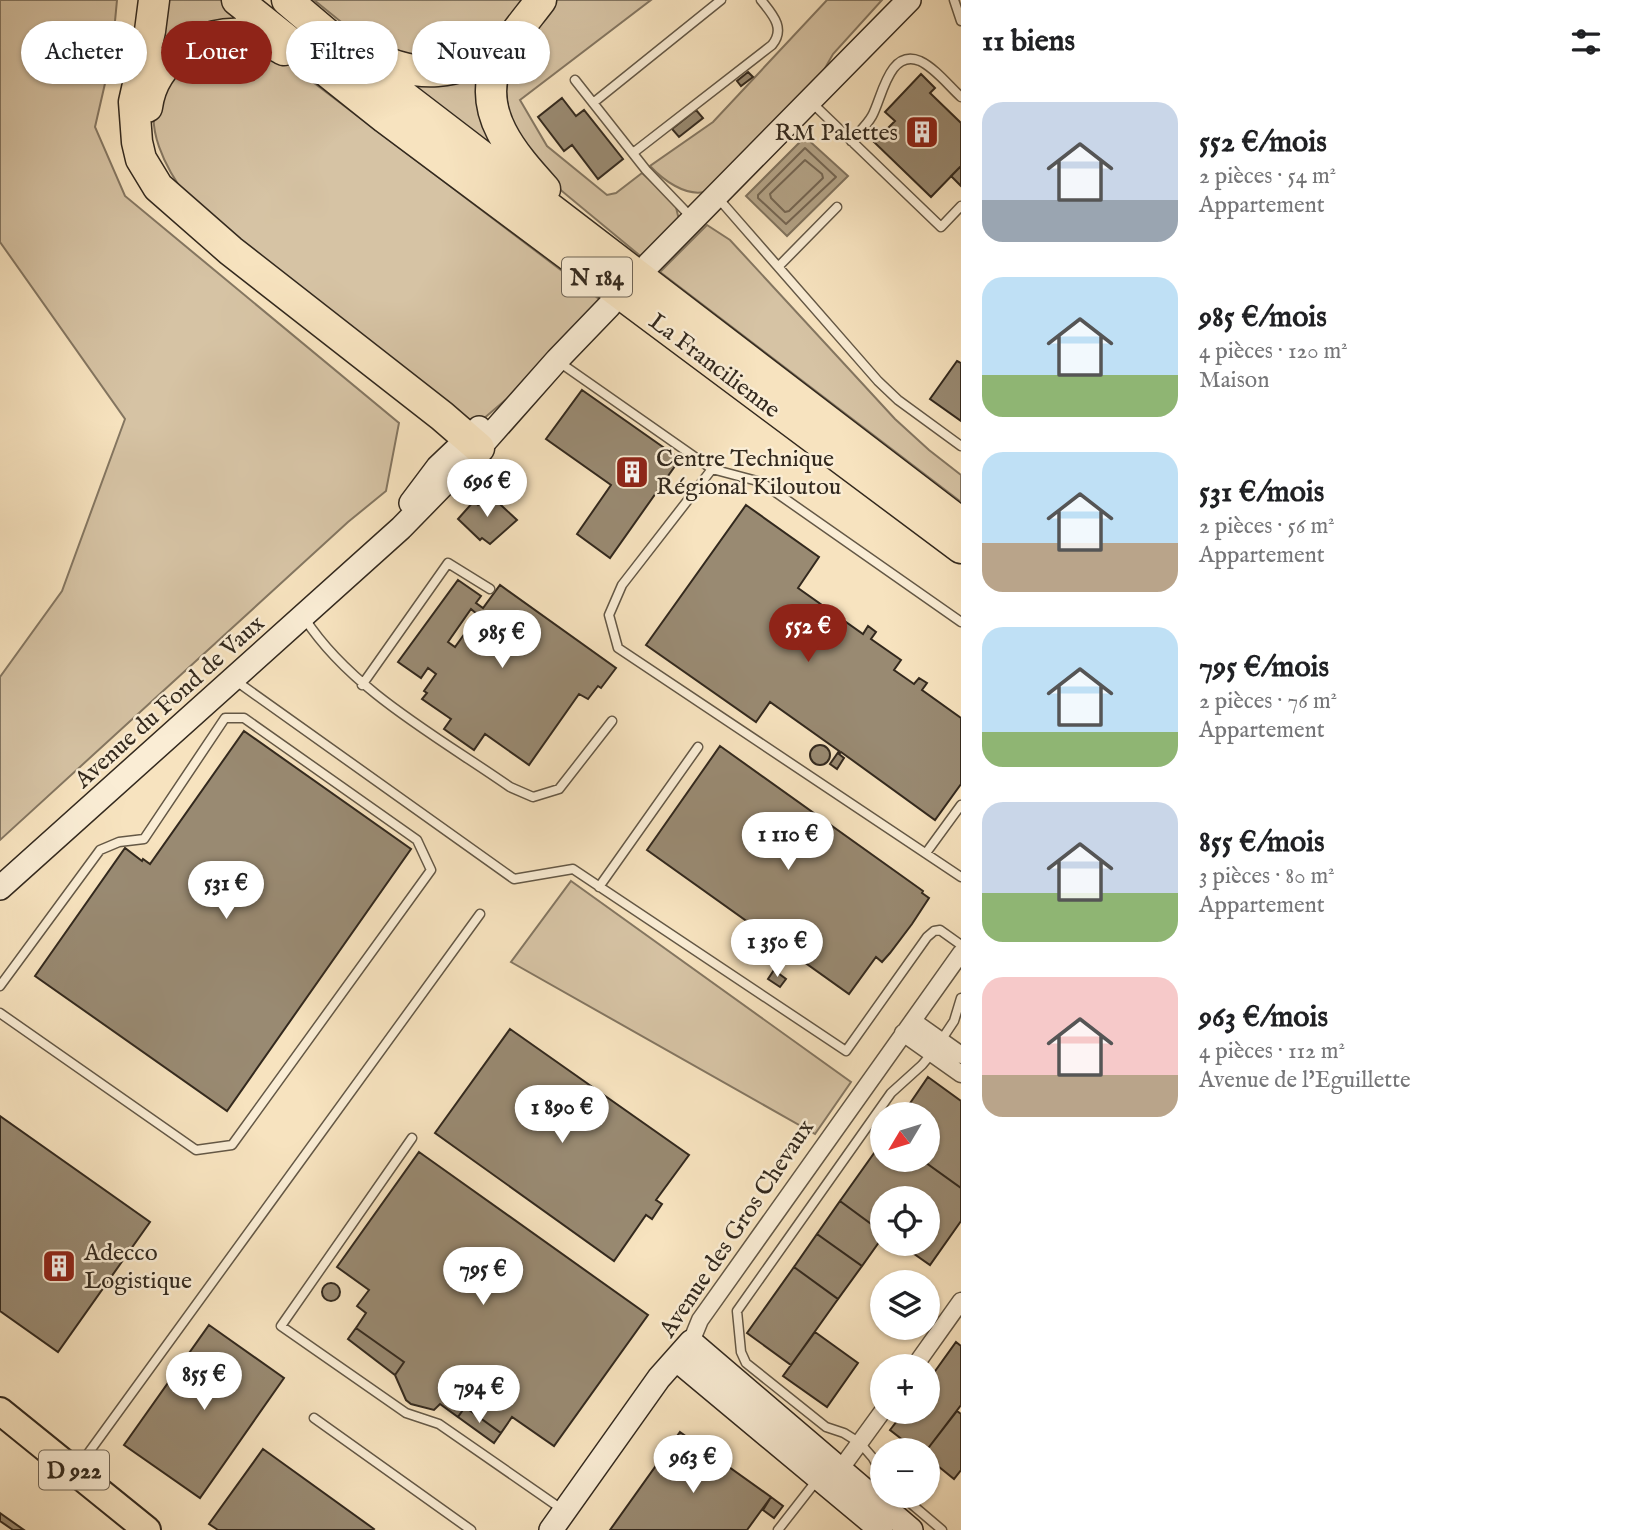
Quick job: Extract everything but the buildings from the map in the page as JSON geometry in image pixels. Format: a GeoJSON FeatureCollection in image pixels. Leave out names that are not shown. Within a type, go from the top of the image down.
{"type":"FeatureCollection","features":[{"type":"Feature","properties":{"kind":"highway"},"geometry":{"type":"LineString","coordinates":[[154,0],[134,102],[136,142],[141,159],[158,187],[180,208],[473,442]]}},
{"type":"Feature","properties":{"kind":"highway","name":"La Francilienne"},"geometry":{"type":"LineString","coordinates":[[237,0],[385,118],[961,548]]}},
{"type":"Feature","properties":{"kind":"highway","name":"La Francilienne"},"geometry":{"type":"LineString","coordinates":[[287,0],[312,21]]}},
{"type":"Feature","properties":{"kind":"highway"},"geometry":{"type":"LineString","coordinates":[[525,21],[541,0]]}},
{"type":"Feature","properties":{"kind":"highway"},"geometry":{"type":"LineString","coordinates":[[180,208],[153,163],[146,140],[145,121],[148,99],[167,63],[180,51],[195,43],[232,34],[250,35],[266,41],[286,51],[385,118]]}},
{"type":"Feature","properties":{"kind":"highway","name":"La Francilienne"},"geometry":{"type":"LineString","coordinates":[[388,84],[961,523]]}},
{"type":"Feature","properties":{"kind":"highway"},"geometry":{"type":"LineString","coordinates":[[492,84],[492,108],[497,124],[521,162],[605,251]]}},
{"type":"Feature","properties":{"kind":"main road","name":"D 922"},"geometry":{"type":"LineString","coordinates":[[0,1410],[147,1530]]}},
{"type":"Feature","properties":{"kind":"street"},"geometry":{"type":"LineString","coordinates":[[814,95],[844,49],[887,0]]}},
{"type":"Feature","properties":{"kind":"street"},"geometry":{"type":"LineString","coordinates":[[649,264],[909,0]]}},
{"type":"Feature","properties":{"kind":"street","name":"Avenue du Fond de Vaux"},"geometry":{"type":"LineString","coordinates":[[0,888],[373,552],[398,523],[424,483],[473,442],[609,306]]}},
{"type":"Feature","properties":{"kind":"street","name":"Avenue des Gros Chevaux"},"geometry":{"type":"LineString","coordinates":[[551,1530],[659,1378],[691,1342],[699,1320],[961,953]]}},
{"type":"Feature","properties":{"kind":"street"},"geometry":{"type":"LineString","coordinates":[[908,1027],[936,1047],[961,1074]]}},
{"type":"Feature","properties":{"kind":"street"},"geometry":{"type":"LineString","coordinates":[[936,1047],[961,1055]]}},
{"type":"Feature","properties":{"kind":"street"},"geometry":{"type":"LineString","coordinates":[[923,1354],[961,1301]]}},
{"type":"Feature","properties":{"kind":"street"},"geometry":{"type":"LineString","coordinates":[[691,1342],[881,1530]]}},
{"type":"Feature","properties":{"kind":"street"},"geometry":{"type":"LineString","coordinates":[[677,1360],[829,1478],[911,1530]]}},
{"type":"Feature","properties":{"kind":"street"},"geometry":{"type":"LineString","coordinates":[[829,1478],[873,1424]]}},
{"type":"Feature","properties":{"kind":"lane"},"geometry":{"type":"LineString","coordinates":[[593,103],[720,0]]}},
{"type":"Feature","properties":{"kind":"lane"},"geometry":{"type":"LineString","coordinates":[[633,153],[777,40],[779,29],[776,20],[761,0]]}},
{"type":"Feature","properties":{"kind":"lane"},"geometry":{"type":"LineString","coordinates":[[954,0],[961,21]]}},
{"type":"Feature","properties":{"kind":"lane"},"geometry":{"type":"LineString","coordinates":[[851,141],[872,118],[891,71],[906,60],[916,60],[927,65],[961,97]]}},
{"type":"Feature","properties":{"kind":"lane"},"geometry":{"type":"LineString","coordinates":[[575,80],[633,153],[693,219]]}},
{"type":"Feature","properties":{"kind":"lane"},"geometry":{"type":"LineString","coordinates":[[814,95],[851,141],[941,227],[961,206]]}},
{"type":"Feature","properties":{"kind":"lane"},"geometry":{"type":"LineString","coordinates":[[716,196],[885,387],[898,400],[961,446]]}},
{"type":"Feature","properties":{"kind":"lane"},"geometry":{"type":"LineString","coordinates":[[779,266],[837,207]]}},
{"type":"Feature","properties":{"kind":"lane"},"geometry":{"type":"LineString","coordinates":[[556,360],[712,469],[761,482],[961,622]]}},
{"type":"Feature","properties":{"kind":"lane"},"geometry":{"type":"LineString","coordinates":[[712,469],[622,585],[609,615],[618,648],[961,877]]}},
{"type":"Feature","properties":{"kind":"lane"},"geometry":{"type":"LineString","coordinates":[[362,685],[448,563],[490,589]]}},
{"type":"Feature","properties":{"kind":"lane"},"geometry":{"type":"LineString","coordinates":[[303,617],[334,658],[362,685],[510,787],[533,797],[559,789],[612,720]]}},
{"type":"Feature","properties":{"kind":"lane"},"geometry":{"type":"LineString","coordinates":[[234,680],[514,879],[573,869],[846,1051],[927,937],[940,930],[961,945]]}},
{"type":"Feature","properties":{"kind":"lane"},"geometry":{"type":"LineString","coordinates":[[0,986],[100,850],[119,842],[144,839],[225,718],[244,718],[417,840],[431,870],[232,1145],[195,1150],[0,1013]]}},
{"type":"Feature","properties":{"kind":"lane"},"geometry":{"type":"LineString","coordinates":[[599,887],[698,747]]}},
{"type":"Feature","properties":{"kind":"lane"},"geometry":{"type":"LineString","coordinates":[[926,853],[961,805]]}},
{"type":"Feature","properties":{"kind":"lane"},"geometry":{"type":"LineString","coordinates":[[75,1471],[480,915]]}},
{"type":"Feature","properties":{"kind":"lane"},"geometry":{"type":"LineString","coordinates":[[870,1457],[860,1443],[844,1433],[826,1427],[746,1363],[741,1352],[737,1311],[891,1093],[922,1065],[936,1047],[954,1021],[961,998]]}},
{"type":"Feature","properties":{"kind":"lane"},"geometry":{"type":"LineString","coordinates":[[412,1138],[281,1326],[406,1413],[439,1423],[564,1511]]}},
{"type":"Feature","properties":{"kind":"lane"},"geometry":{"type":"LineString","coordinates":[[314,1418],[471,1530]]}},
{"type":"Feature","properties":{"kind":"lane"},"geometry":{"type":"LineString","coordinates":[[778,1530],[829,1478]]}},
{"type":"Feature","properties":{"kind":"lane"},"geometry":{"type":"LineString","coordinates":[[916,1508],[942,1530]]}},
{"type":"Feature","properties":{"kind":"shaded area"},"geometry":{"type":"Polygon","coordinates":[[[0,0],[117,0],[115,21],[21,21],[21,84],[105,84],[95,127],[125,196],[399,423],[386,491],[348,522],[0,840],[0,677],[62,591],[125,419],[0,242],[0,0]]]}},
{"type":"Feature","properties":{"kind":"shaded area"},"geometry":{"type":"Polygon","coordinates":[[[161,0],[222,0],[249,21],[161,21],[161,65],[156,67],[161,0]]]}},
{"type":"Feature","properties":{"kind":"shaded area"},"geometry":{"type":"Polygon","coordinates":[[[314,0],[532,0],[517,21],[412,21],[412,58],[398,57],[398,21],[340,21],[314,0]]]}},
{"type":"Feature","properties":{"kind":"shaded area"},"geometry":{"type":"Polygon","coordinates":[[[552,0],[651,0],[550,77],[550,21],[539,21],[552,0]]]}},
{"type":"Feature","properties":{"kind":"shaded area"},"geometry":{"type":"Polygon","coordinates":[[[827,0],[882,0],[833,54],[820,77],[704,192],[689,192],[675,186],[650,166],[713,122],[827,0]]]}},
{"type":"Feature","properties":{"kind":"shaded area"},"geometry":{"type":"Polygon","coordinates":[[[272,54],[286,62],[286,84],[315,84],[603,302],[531,378],[482,420],[466,421],[189,200],[165,161],[155,131],[156,102],[165,84],[272,84],[272,54]]]}},
{"type":"Feature","properties":{"kind":"shaded area"},"geometry":{"type":"Polygon","coordinates":[[[412,77],[412,84],[489,84],[504,158],[403,79],[412,77]]]}},
{"type":"Feature","properties":{"kind":"shaded area"},"geometry":{"type":"Polygon","coordinates":[[[501,84],[541,84],[520,100],[547,146],[607,195],[616,193],[642,173],[675,203],[679,220],[644,259],[534,168],[498,89],[501,84]]]}},
{"type":"Feature","properties":{"kind":"shaded area"},"geometry":{"type":"Polygon","coordinates":[[[707,225],[730,240],[895,419],[961,475],[961,502],[660,272],[707,225]]]}},
{"type":"Feature","properties":{"kind":"shaded area"},"geometry":{"type":"Polygon","coordinates":[[[571,881],[851,1082],[815,1134],[511,962],[571,881]]]}},
{"type":"Feature","properties":{"kind":"water"},"geometry":{"type":"Polygon","coordinates":[[[805,137],[848,176],[787,236],[746,196],[805,137]]]}},
{"type":"Feature","properties":{"kind":"place","name":"RM Palettes"},"geometry":{"type":"Point","coordinates":[922,132]}},
{"type":"Feature","properties":{"kind":"place","name":"Centre Technique Régional Kiloutou"},"geometry":{"type":"Point","coordinates":[632,472]}},
{"type":"Feature","properties":{"kind":"place","name":"Adecco Logistique"},"geometry":{"type":"Point","coordinates":[59,1266]}}]}
